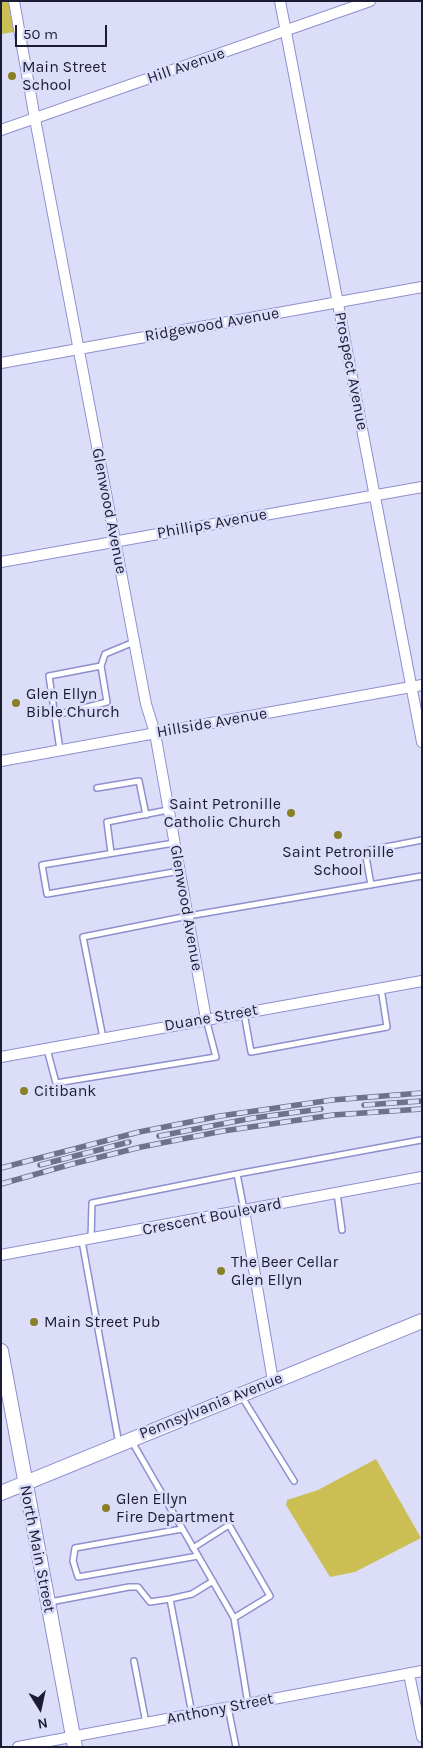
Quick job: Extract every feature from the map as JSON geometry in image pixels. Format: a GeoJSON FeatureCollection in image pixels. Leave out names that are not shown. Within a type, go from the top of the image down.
{"type":"FeatureCollection","features":[{"type":"Feature","properties":{"kind":"street","name":"Glenwood Avenue"},"geometry":{"type":"LineString","coordinates":[[14,1],[134,642],[146,704],[155,733],[206,1019]]}},
{"type":"Feature","properties":{"kind":"street","name":"Prospect Avenue"},"geometry":{"type":"LineString","coordinates":[[280,1],[375,495],[417,686],[422,742]]}},
{"type":"Feature","properties":{"kind":"street","name":"Hill Avenue"},"geometry":{"type":"LineString","coordinates":[[1,130],[370,1]]}},
{"type":"Feature","properties":{"kind":"street","name":"Ridgewood Avenue"},"geometry":{"type":"LineString","coordinates":[[1,363],[422,287]]}},
{"type":"Feature","properties":{"kind":"street","name":"Phillips Avenue"},"geometry":{"type":"LineString","coordinates":[[1,562],[422,487]]}},
{"type":"Feature","properties":{"kind":"street","name":"Hillside Avenue"},"geometry":{"type":"LineString","coordinates":[[1,761],[417,686]]}},
{"type":"Feature","properties":{"kind":"street","name":"Duane Street"},"geometry":{"type":"LineString","coordinates":[[1,1057],[422,981]]}},
{"type":"Feature","properties":{"kind":"street","name":"Crescent Boulevard"},"geometry":{"type":"LineString","coordinates":[[1,1255],[422,1177]]}},
{"type":"Feature","properties":{"kind":"street"},"geometry":{"type":"LineString","coordinates":[[244,1210],[273,1381]]}},
{"type":"Feature","properties":{"kind":"street","name":"Pennsylvania Avenue"},"geometry":{"type":"LineString","coordinates":[[1,1493],[422,1320]]}},
{"type":"Feature","properties":{"kind":"street","name":"North Main Street"},"geometry":{"type":"LineString","coordinates":[[1,1351],[74,1742]]}},
{"type":"Feature","properties":{"kind":"street","name":"Anthony Street"},"geometry":{"type":"LineString","coordinates":[[18,1747],[74,1742],[146,1723],[422,1671]]}},
{"type":"Feature","properties":{"kind":"street"},"geometry":{"type":"LineString","coordinates":[[409,1674],[422,1737]]}},
{"type":"Feature","properties":{"kind":"lane"},"geometry":{"type":"LineString","coordinates":[[56,715],[107,702],[101,666],[105,654],[134,642]]}},
{"type":"Feature","properties":{"kind":"lane"},"geometry":{"type":"LineString","coordinates":[[60,750],[49,676],[101,666]]}},
{"type":"Feature","properties":{"kind":"lane"},"geometry":{"type":"LineString","coordinates":[[98,788],[139,781],[146,815]]}},
{"type":"Feature","properties":{"kind":"lane"},"geometry":{"type":"LineString","coordinates":[[111,853],[107,822],[169,810]]}},
{"type":"Feature","properties":{"kind":"lane"},"geometry":{"type":"LineString","coordinates":[[371,885],[365,851],[422,840]]}},
{"type":"Feature","properties":{"kind":"lane"},"geometry":{"type":"LineString","coordinates":[[175,843],[42,865],[47,894],[180,871]]}},
{"type":"Feature","properties":{"kind":"lane"},"geometry":{"type":"LineString","coordinates":[[102,1038],[83,937],[188,916],[422,876]]}},
{"type":"Feature","properties":{"kind":"lane"},"geometry":{"type":"LineString","coordinates":[[244,1012],[251,1052],[386,1027],[381,988]]}},
{"type":"Feature","properties":{"kind":"lane"},"geometry":{"type":"LineString","coordinates":[[47,1048],[56,1083],[216,1057],[206,1019]]}},
{"type":"Feature","properties":{"kind":"lane"},"geometry":{"type":"LineString","coordinates":[[248,1704],[234,1618],[182,1529],[125,1442],[87,1240],[92,1203],[237,1174],[421,1141]]}},
{"type":"Feature","properties":{"kind":"lane"},"geometry":{"type":"LineString","coordinates":[[237,1174],[244,1210]]}},
{"type":"Feature","properties":{"kind":"lane"},"geometry":{"type":"LineString","coordinates":[[337,1193],[342,1230]]}},
{"type":"Feature","properties":{"kind":"lane"},"geometry":{"type":"LineString","coordinates":[[240,1394],[294,1481]]}},
{"type":"Feature","properties":{"kind":"lane"},"geometry":{"type":"LineString","coordinates":[[193,1548],[229,1525],[270,1596],[234,1618]]}},
{"type":"Feature","properties":{"kind":"lane"},"geometry":{"type":"LineString","coordinates":[[182,1529],[75,1548],[73,1561],[78,1577],[198,1556]]}},
{"type":"Feature","properties":{"kind":"lane"},"geometry":{"type":"LineString","coordinates":[[48,1602],[129,1587],[138,1587],[150,1602],[192,1594],[213,1581]]}},
{"type":"Feature","properties":{"kind":"lane"},"geometry":{"type":"LineString","coordinates":[[170,1599],[192,1714]]}},
{"type":"Feature","properties":{"kind":"lane"},"geometry":{"type":"LineString","coordinates":[[134,1661],[146,1723]]}},
{"type":"Feature","properties":{"kind":"lane"},"geometry":{"type":"LineString","coordinates":[[228,1707],[236,1747]]}},
{"type":"Feature","properties":{"kind":"shaded area"},"geometry":{"type":"Polygon","coordinates":[[[1,1],[8,1],[14,32],[1,34],[1,1]]]}},
{"type":"Feature","properties":{"kind":"shaded area"},"geometry":{"type":"Polygon","coordinates":[[[376,1459],[421,1538],[355,1572],[330,1577],[286,1505],[287,1500],[318,1490],[376,1459]]]}},
{"type":"Feature","properties":{"kind":"railway"},"geometry":{"type":"LineString","coordinates":[[1,1168],[139,1132],[220,1116],[332,1100],[422,1093]]}},
{"type":"Feature","properties":{"kind":"railway"},"geometry":{"type":"LineString","coordinates":[[364,1105],[422,1101]]}},
{"type":"Feature","properties":{"kind":"railway"},"geometry":{"type":"LineString","coordinates":[[159,1136],[253,1118],[321,1109]]}},
{"type":"Feature","properties":{"kind":"railway"},"geometry":{"type":"LineString","coordinates":[[1,1184],[141,1147],[223,1131],[333,1115],[422,1109]]}},
{"type":"Feature","properties":{"kind":"railway"},"geometry":{"type":"LineString","coordinates":[[40,1165],[129,1142]]}},
{"type":"Feature","properties":{"kind":"place","name":"Main Street School"},"geometry":{"type":"Point","coordinates":[12,76]}},
{"type":"Feature","properties":{"kind":"place","name":"Glen Ellyn Bible Church"},"geometry":{"type":"Point","coordinates":[16,703]}},
{"type":"Feature","properties":{"kind":"place","name":"Saint Petronille Catholic Church"},"geometry":{"type":"Point","coordinates":[291,813]}},
{"type":"Feature","properties":{"kind":"place","name":"Saint Petronille School"},"geometry":{"type":"Point","coordinates":[338,835]}},
{"type":"Feature","properties":{"kind":"place","name":"Citibank"},"geometry":{"type":"Point","coordinates":[24,1091]}},
{"type":"Feature","properties":{"kind":"place","name":"The Beer Cellar Glen Ellyn"},"geometry":{"type":"Point","coordinates":[221,1271]}},
{"type":"Feature","properties":{"kind":"place","name":"Main Street Pub"},"geometry":{"type":"Point","coordinates":[34,1322]}},
{"type":"Feature","properties":{"kind":"place","name":"Glen Ellyn Fire Department"},"geometry":{"type":"Point","coordinates":[106,1508]}}]}
